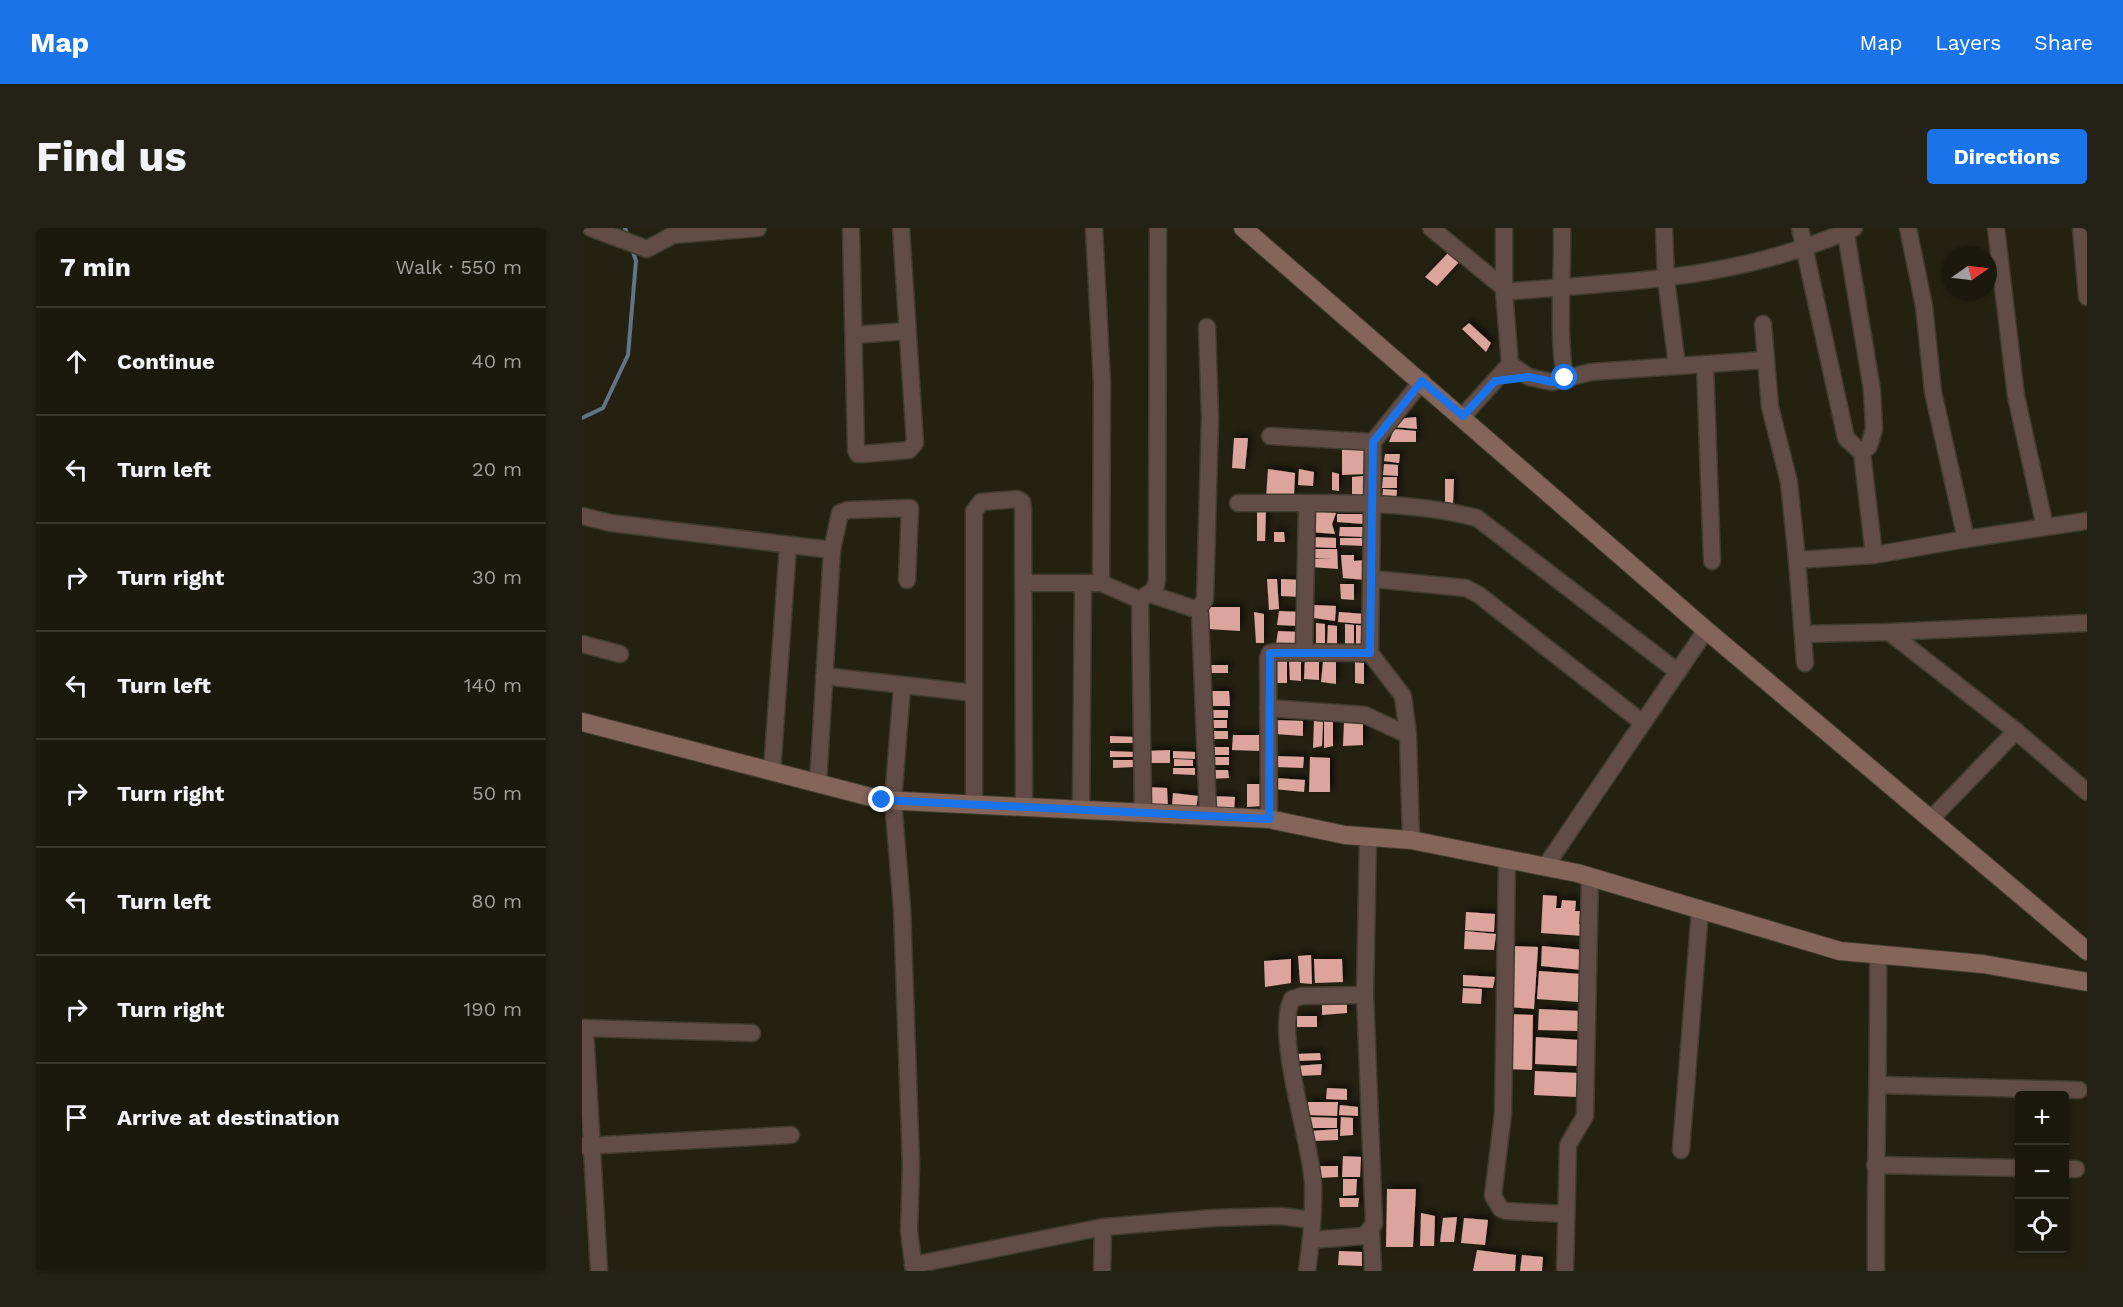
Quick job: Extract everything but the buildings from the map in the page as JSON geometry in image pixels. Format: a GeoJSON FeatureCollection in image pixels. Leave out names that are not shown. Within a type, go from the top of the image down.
{"type":"FeatureCollection","features":[{"type":"Feature","properties":{"kind":"main road"},"geometry":{"type":"LineString","coordinates":[[1243,228],[1463,416],[1706,630],[2087,951]]}},
{"type":"Feature","properties":{"kind":"main road"},"geometry":{"type":"LineString","coordinates":[[582,722],[882,800],[1269,819],[1312,829],[1411,840],[1590,877],[1840,951],[1983,964],[2087,982]]}},
{"type":"Feature","properties":{"kind":"street"},"geometry":{"type":"LineString","coordinates":[[591,228],[647,249],[673,235],[758,228]]}},
{"type":"Feature","properties":{"kind":"street"},"geometry":{"type":"LineString","coordinates":[[851,228],[856,450],[858,454],[909,450],[915,443],[901,228]]}},
{"type":"Feature","properties":{"kind":"street"},"geometry":{"type":"LineString","coordinates":[[1094,228],[1102,383],[1101,583]]}},
{"type":"Feature","properties":{"kind":"street"},"geometry":{"type":"LineString","coordinates":[[1145,597],[1155,589],[1157,580],[1158,228]]}},
{"type":"Feature","properties":{"kind":"street"},"geometry":{"type":"LineString","coordinates":[[1431,228],[1504,290],[1666,279],[1748,266],[1804,248],[1848,229],[1872,390],[1874,429],[1869,446],[1862,453]]}},
{"type":"Feature","properties":{"kind":"street"},"geometry":{"type":"LineString","coordinates":[[1463,416],[1510,364],[1504,290],[1504,228]]}},
{"type":"Feature","properties":{"kind":"street"},"geometry":{"type":"LineString","coordinates":[[1562,228],[1563,287],[1559,346],[1565,378]]}},
{"type":"Feature","properties":{"kind":"street"},"geometry":{"type":"LineString","coordinates":[[1664,228],[1666,279],[1677,366]]}},
{"type":"Feature","properties":{"kind":"street"},"geometry":{"type":"LineString","coordinates":[[1800,228],[1846,438],[1862,453],[1874,555]]}},
{"type":"Feature","properties":{"kind":"street"},"geometry":{"type":"LineString","coordinates":[[1908,228],[1924,306],[1934,392],[1966,539]]}},
{"type":"Feature","properties":{"kind":"street"},"geometry":{"type":"LineString","coordinates":[[1996,228],[2016,396],[2045,527]]}},
{"type":"Feature","properties":{"kind":"street"},"geometry":{"type":"LineString","coordinates":[[2081,228],[2087,297]]}},
{"type":"Feature","properties":{"kind":"street"},"geometry":{"type":"LineString","coordinates":[[1763,324],[1770,407],[1790,482],[1805,663]]}},
{"type":"Feature","properties":{"kind":"street"},"geometry":{"type":"LineString","coordinates":[[1198,610],[1205,599],[1210,418],[1207,327]]}},
{"type":"Feature","properties":{"kind":"street"},"geometry":{"type":"LineString","coordinates":[[854,335],[907,331]]}},
{"type":"Feature","properties":{"kind":"street"},"geometry":{"type":"LineString","coordinates":[[1495,381],[1529,377],[1552,382],[1591,372],[1765,360]]}},
{"type":"Feature","properties":{"kind":"street"},"geometry":{"type":"LineString","coordinates":[[1510,364],[1529,377]]}},
{"type":"Feature","properties":{"kind":"street"},"geometry":{"type":"LineString","coordinates":[[1705,364],[1712,561]]}},
{"type":"Feature","properties":{"kind":"street"},"geometry":{"type":"LineString","coordinates":[[1411,840],[1408,735],[1403,696],[1370,653],[1374,504],[1373,442],[1422,381]]}},
{"type":"Feature","properties":{"kind":"street"},"geometry":{"type":"LineString","coordinates":[[1270,436],[1373,442]]}},
{"type":"Feature","properties":{"kind":"street"},"geometry":{"type":"LineString","coordinates":[[974,804],[974,511],[981,502],[1017,499],[1022,502],[1024,583],[1024,806]]}},
{"type":"Feature","properties":{"kind":"street"},"geometry":{"type":"LineString","coordinates":[[1238,503],[1374,504],[1458,513],[1477,518],[1678,672]]}},
{"type":"Feature","properties":{"kind":"street"},"geometry":{"type":"LineString","coordinates":[[1304,653],[1306,504]]}},
{"type":"Feature","properties":{"kind":"street"},"geometry":{"type":"LineString","coordinates":[[818,783],[832,550],[840,513],[906,506],[912,512],[907,580]]}},
{"type":"Feature","properties":{"kind":"street"},"geometry":{"type":"LineString","coordinates":[[582,516],[612,523],[832,550]]}},
{"type":"Feature","properties":{"kind":"street"},"geometry":{"type":"LineString","coordinates":[[1797,561],[1874,555],[2087,521]]}},
{"type":"Feature","properties":{"kind":"street"},"geometry":{"type":"LineString","coordinates":[[772,771],[788,546]]}},
{"type":"Feature","properties":{"kind":"street"},"geometry":{"type":"LineString","coordinates":[[1372,579],[1466,588],[1479,595],[1642,723]]}},
{"type":"Feature","properties":{"kind":"street"},"geometry":{"type":"LineString","coordinates":[[1024,583],[1101,583],[1198,610]]}},
{"type":"Feature","properties":{"kind":"street"},"geometry":{"type":"LineString","coordinates":[[1081,809],[1083,583]]}},
{"type":"Feature","properties":{"kind":"street"},"geometry":{"type":"LineString","coordinates":[[1143,812],[1145,597]]}},
{"type":"Feature","properties":{"kind":"street"},"geometry":{"type":"LineString","coordinates":[[1198,610],[1200,614],[1208,815]]}},
{"type":"Feature","properties":{"kind":"street"},"geometry":{"type":"LineString","coordinates":[[1803,634],[2087,623]]}},
{"type":"Feature","properties":{"kind":"street"},"geometry":{"type":"LineString","coordinates":[[1545,867],[1706,630]]}},
{"type":"Feature","properties":{"kind":"street"},"geometry":{"type":"LineString","coordinates":[[1888,632],[2016,732],[2087,792]]}},
{"type":"Feature","properties":{"kind":"street"},"geometry":{"type":"LineString","coordinates":[[582,644],[620,654]]}},
{"type":"Feature","properties":{"kind":"street"},"geometry":{"type":"LineString","coordinates":[[1269,819],[1270,653],[1370,653]]}},
{"type":"Feature","properties":{"kind":"street"},"geometry":{"type":"LineString","coordinates":[[824,676],[902,687],[974,693]]}},
{"type":"Feature","properties":{"kind":"street"},"geometry":{"type":"LineString","coordinates":[[902,687],[893,801],[902,908],[911,1165],[909,1231],[914,1268],[1103,1227],[1213,1218],[1281,1216],[1311,1220]]}},
{"type":"Feature","properties":{"kind":"street"},"geometry":{"type":"LineString","coordinates":[[1268,708],[1365,715],[1408,735]]}},
{"type":"Feature","properties":{"kind":"street"},"geometry":{"type":"LineString","coordinates":[[1930,820],[2016,732]]}},
{"type":"Feature","properties":{"kind":"street"},"geometry":{"type":"LineString","coordinates":[[1311,1240],[1364,1236],[1374,1224],[1365,995],[1368,837]]}},
{"type":"Feature","properties":{"kind":"street"},"geometry":{"type":"LineString","coordinates":[[1508,860],[1503,1113],[1493,1196],[1506,1211],[1566,1214]]}},
{"type":"Feature","properties":{"kind":"street"},"geometry":{"type":"LineString","coordinates":[[1565,1271],[1568,1145],[1585,1116],[1590,877]]}},
{"type":"Feature","properties":{"kind":"street"},"geometry":{"type":"LineString","coordinates":[[1681,1150],[1700,910]]}},
{"type":"Feature","properties":{"kind":"street"},"geometry":{"type":"LineString","coordinates":[[1876,1271],[1875,1165],[1880,1085],[1878,955]]}},
{"type":"Feature","properties":{"kind":"street"},"geometry":{"type":"LineString","coordinates":[[1307,1271],[1311,1240],[1313,1185],[1292,1074],[1286,1015],[1292,999],[1302,996],[1365,995]]}},
{"type":"Feature","properties":{"kind":"street"},"geometry":{"type":"LineString","coordinates":[[599,1271],[587,1146],[583,1028],[752,1033]]}},
{"type":"Feature","properties":{"kind":"street"},"geometry":{"type":"LineString","coordinates":[[1880,1085],[2079,1090]]}},
{"type":"Feature","properties":{"kind":"street"},"geometry":{"type":"LineString","coordinates":[[587,1146],[791,1135]]}},
{"type":"Feature","properties":{"kind":"street"},"geometry":{"type":"LineString","coordinates":[[1875,1165],[2015,1168]]}},
{"type":"Feature","properties":{"kind":"street"},"geometry":{"type":"LineString","coordinates":[[1102,1271],[1103,1227]]}},
{"type":"Feature","properties":{"kind":"street"},"geometry":{"type":"LineString","coordinates":[[1371,1230],[1373,1271]]}},
{"type":"Feature","properties":{"kind":"waterway"},"geometry":{"type":"LineString","coordinates":[[625,228],[628,236]]}},
{"type":"Feature","properties":{"kind":"waterway"},"geometry":{"type":"LineString","coordinates":[[582,418],[603,408],[628,355],[636,261],[632,249]]}},
{"type":"Feature","properties":{"kind":"route"},"geometry":{"type":"LineString","coordinates":[[882,800],[1269,819],[1268,658],[1270,653],[1370,653],[1374,504],[1373,442],[1422,381],[1463,416],[1495,381],[1529,377],[1552,382],[1565,378]]}}]}
